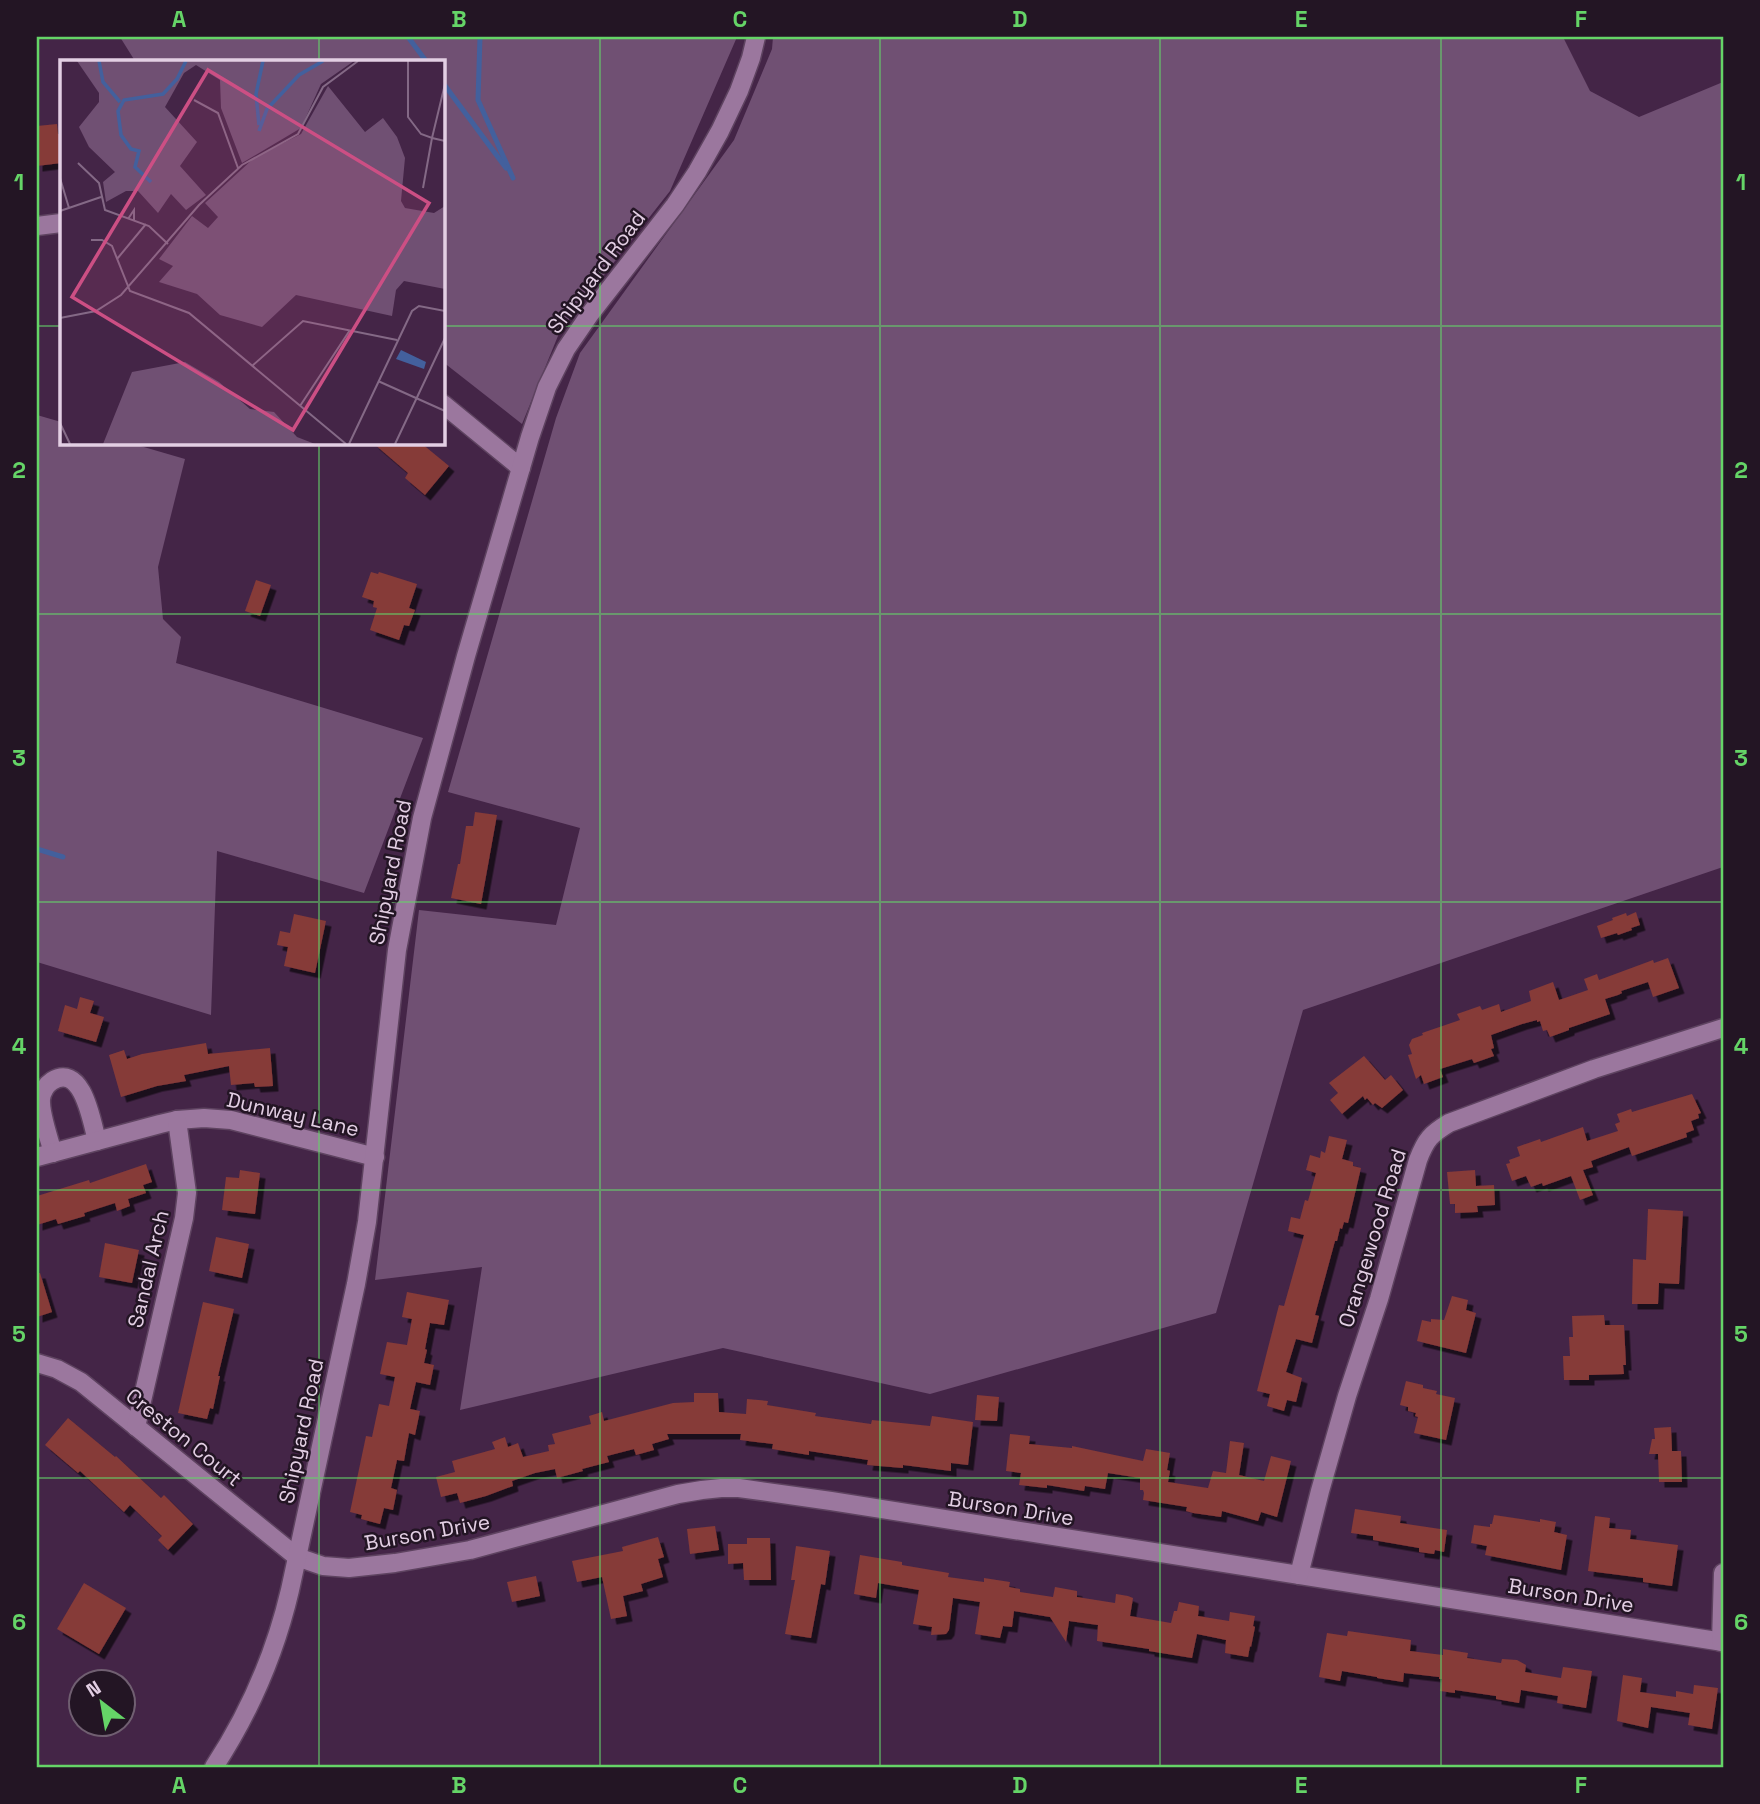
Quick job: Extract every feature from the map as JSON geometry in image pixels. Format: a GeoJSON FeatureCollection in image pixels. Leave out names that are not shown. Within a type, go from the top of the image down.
{"type":"FeatureCollection","features":[{"type":"Feature","properties":{"kind":"street","name":"Shipyard Road"},"geometry":{"type":"LineString","coordinates":[[214,1767],[248,1710],[270,1661],[282,1625],[367,1222],[389,1006],[419,831],[530,437],[547,387],[566,349],[697,172],[739,91],[756,37]]}},
{"type":"Feature","properties":{"kind":"street"},"geometry":{"type":"LineString","coordinates":[[37,226],[60,223]]}},
{"type":"Feature","properties":{"kind":"street"},"geometry":{"type":"LineString","coordinates":[[444,405],[521,468]]}},
{"type":"Feature","properties":{"kind":"street","name":"Orangewood Road"},"geometry":{"type":"LineString","coordinates":[[1298,1575],[1347,1396],[1379,1299],[1418,1160],[1432,1133],[1449,1123],[1594,1069],[1723,1028]]}},
{"type":"Feature","properties":{"kind":"street"},"geometry":{"type":"LineString","coordinates":[[45,1155],[41,1099],[45,1088],[58,1078],[67,1078],[82,1090],[97,1140]]}},
{"type":"Feature","properties":{"kind":"street","name":"Dunway Lane"},"geometry":{"type":"LineString","coordinates":[[45,1155],[177,1120],[204,1118],[231,1120],[375,1157]]}},
{"type":"Feature","properties":{"kind":"street","name":"Sandal Arch"},"geometry":{"type":"LineString","coordinates":[[136,1427],[184,1218],[187,1193],[177,1120]]}},
{"type":"Feature","properties":{"kind":"street","name":"Creston Court"},"geometry":{"type":"LineString","coordinates":[[37,1363],[57,1368],[81,1382],[297,1557]]}},
{"type":"Feature","properties":{"kind":"street","name":"Burson Drive"},"geometry":{"type":"LineString","coordinates":[[297,1557],[323,1566],[349,1568],[395,1563],[470,1550],[678,1494],[739,1488],[1722,1642]]}},
{"type":"Feature","properties":{"kind":"street"},"geometry":{"type":"LineString","coordinates":[[1722,1642],[1723,1573]]}},
{"type":"Feature","properties":{"kind":"shaded area"},"geometry":{"type":"Polygon","coordinates":[[[120,37],[737,37],[670,191],[560,331],[522,424],[444,363],[444,60],[134,60],[120,37]]]}},
{"type":"Feature","properties":{"kind":"shaded area"},"geometry":{"type":"Polygon","coordinates":[[[773,37],[1563,37],[1590,91],[1639,117],[1723,82],[1723,867],[1303,1010],[1216,1313],[930,1394],[723,1348],[460,1410],[482,1267],[375,1280],[419,910],[556,925],[580,828],[448,792],[556,418],[580,353],[734,140],[772,49],[773,37]]]}},
{"type":"Feature","properties":{"kind":"shaded area"},"geometry":{"type":"Polygon","coordinates":[[[37,415],[60,422],[60,444],[133,444],[185,459],[158,567],[163,619],[181,637],[176,663],[423,738],[364,893],[217,851],[211,1015],[37,962],[37,415]]]}},
{"type":"Feature","properties":{"kind":"building"},"geometry":{"type":"Polygon","coordinates":[[[57,124],[60,134],[60,163],[37,166],[37,126],[57,124]]]}},
{"type":"Feature","properties":{"kind":"building"},"geometry":{"type":"Polygon","coordinates":[[[374,444],[422,444],[449,466],[425,495],[405,478],[408,473],[374,444]]]}},
{"type":"Feature","properties":{"kind":"building"},"geometry":{"type":"Polygon","coordinates":[[[371,572],[417,584],[409,608],[415,610],[409,626],[404,625],[399,640],[370,630],[377,608],[373,607],[374,601],[362,597],[371,572]]]}},
{"type":"Feature","properties":{"kind":"building"},"geometry":{"type":"Polygon","coordinates":[[[256,580],[271,585],[260,616],[245,611],[256,580]]]}},
{"type":"Feature","properties":{"kind":"building"},"geometry":{"type":"Polygon","coordinates":[[[475,812],[497,815],[481,904],[451,898],[466,826],[473,826],[475,812]]]}},
{"type":"Feature","properties":{"kind":"building"},"geometry":{"type":"Polygon","coordinates":[[[1636,912],[1640,925],[1618,935],[1617,933],[1601,938],[1597,926],[1613,920],[1612,918],[1636,912]]]}},
{"type":"Feature","properties":{"kind":"building"},"geometry":{"type":"Polygon","coordinates":[[[294,914],[326,921],[315,973],[284,966],[288,947],[277,945],[280,931],[290,933],[294,914]]]}},
{"type":"Feature","properties":{"kind":"building"},"geometry":{"type":"Polygon","coordinates":[[[1668,958],[1679,988],[1653,997],[1648,982],[1621,991],[1618,995],[1605,999],[1610,1014],[1550,1037],[1547,1030],[1543,1031],[1540,1021],[1522,1024],[1491,1035],[1494,1056],[1474,1063],[1472,1059],[1440,1069],[1443,1077],[1424,1084],[1421,1075],[1416,1079],[1408,1055],[1412,1054],[1409,1045],[1412,1039],[1460,1020],[1457,1014],[1480,1006],[1482,1010],[1499,1004],[1501,1012],[1531,1001],[1529,991],[1553,982],[1559,1000],[1588,990],[1584,979],[1597,974],[1599,980],[1653,960],[1654,963],[1668,958]]]}},
{"type":"Feature","properties":{"kind":"building"},"geometry":{"type":"Polygon","coordinates":[[[80,997],[94,1001],[90,1013],[104,1017],[96,1042],[58,1031],[65,1005],[77,1009],[80,997]]]}},
{"type":"Feature","properties":{"kind":"building"},"geometry":{"type":"Polygon","coordinates":[[[206,1043],[208,1054],[270,1048],[273,1086],[255,1087],[254,1083],[231,1085],[229,1066],[184,1075],[186,1081],[121,1097],[109,1055],[124,1050],[127,1059],[206,1043]]]}},
{"type":"Feature","properties":{"kind":"building"},"geometry":{"type":"Polygon","coordinates":[[[1364,1056],[1385,1080],[1391,1075],[1403,1090],[1382,1108],[1375,1103],[1373,1105],[1367,1098],[1365,1100],[1363,1096],[1342,1114],[1330,1100],[1338,1093],[1329,1083],[1364,1056]]]}},
{"type":"Feature","properties":{"kind":"building"},"geometry":{"type":"Polygon","coordinates":[[[1692,1094],[1701,1113],[1698,1114],[1699,1118],[1691,1121],[1694,1130],[1686,1133],[1687,1137],[1632,1156],[1629,1147],[1591,1161],[1593,1167],[1583,1170],[1593,1195],[1580,1200],[1571,1176],[1543,1186],[1542,1183],[1531,1187],[1526,1176],[1512,1181],[1506,1164],[1520,1156],[1517,1147],[1540,1139],[1541,1142],[1583,1127],[1587,1141],[1618,1131],[1615,1124],[1620,1122],[1617,1114],[1692,1094]]]}},
{"type":"Feature","properties":{"kind":"building"},"geometry":{"type":"Polygon","coordinates":[[[1329,1136],[1347,1140],[1342,1159],[1361,1168],[1348,1223],[1344,1222],[1335,1241],[1315,1315],[1319,1316],[1312,1343],[1296,1339],[1286,1372],[1302,1378],[1296,1402],[1287,1400],[1284,1411],[1267,1406],[1270,1394],[1257,1391],[1279,1305],[1284,1306],[1304,1235],[1288,1231],[1291,1217],[1300,1219],[1305,1200],[1308,1201],[1316,1173],[1306,1170],[1310,1155],[1320,1158],[1321,1151],[1325,1153],[1329,1136]]]}},
{"type":"Feature","properties":{"kind":"building"},"geometry":{"type":"Polygon","coordinates":[[[146,1164],[152,1182],[143,1185],[146,1193],[128,1199],[130,1206],[117,1211],[115,1203],[58,1224],[56,1219],[37,1225],[37,1196],[89,1180],[90,1183],[146,1164]]]}},
{"type":"Feature","properties":{"kind":"building"},"geometry":{"type":"Polygon","coordinates":[[[240,1170],[260,1173],[255,1214],[222,1210],[226,1177],[239,1178],[240,1170]]]}},
{"type":"Feature","properties":{"kind":"building"},"geometry":{"type":"Polygon","coordinates":[[[1475,1170],[1476,1186],[1494,1185],[1495,1205],[1477,1206],[1478,1212],[1455,1213],[1455,1204],[1450,1204],[1447,1172],[1475,1170]]]}},
{"type":"Feature","properties":{"kind":"building"},"geometry":{"type":"Polygon","coordinates":[[[1648,1209],[1683,1211],[1679,1284],[1659,1283],[1658,1304],[1632,1304],[1633,1259],[1646,1260],[1648,1209]]]}},
{"type":"Feature","properties":{"kind":"building"},"geometry":{"type":"Polygon","coordinates":[[[216,1237],[249,1244],[242,1278],[209,1271],[216,1237]]]}},
{"type":"Feature","properties":{"kind":"building"},"geometry":{"type":"Polygon","coordinates":[[[105,1243],[139,1250],[132,1283],[99,1277],[105,1243]]]}},
{"type":"Feature","properties":{"kind":"building"},"geometry":{"type":"Polygon","coordinates":[[[37,1273],[40,1273],[52,1312],[37,1317],[37,1273]]]}},
{"type":"Feature","properties":{"kind":"building"},"geometry":{"type":"Polygon","coordinates":[[[407,1292],[449,1300],[444,1325],[430,1323],[424,1363],[434,1365],[430,1385],[416,1382],[410,1409],[420,1411],[415,1435],[409,1433],[404,1461],[397,1460],[391,1488],[397,1490],[393,1510],[384,1508],[380,1524],[361,1519],[362,1515],[350,1512],[366,1436],[372,1437],[379,1404],[389,1406],[395,1377],[380,1374],[387,1342],[407,1345],[412,1319],[402,1317],[407,1292]]]}},
{"type":"Feature","properties":{"kind":"building"},"geometry":{"type":"Polygon","coordinates":[[[1452,1296],[1468,1300],[1466,1310],[1476,1313],[1466,1353],[1417,1341],[1422,1320],[1444,1320],[1452,1296]]]}},
{"type":"Feature","properties":{"kind":"building"},"geometry":{"type":"Polygon","coordinates":[[[203,1302],[234,1309],[213,1409],[210,1408],[207,1419],[178,1413],[203,1302]]]}},
{"type":"Feature","properties":{"kind":"building"},"geometry":{"type":"Polygon","coordinates":[[[1604,1315],[1605,1325],[1624,1325],[1624,1374],[1589,1375],[1589,1380],[1564,1380],[1563,1356],[1570,1356],[1572,1316],[1604,1315]]]}},
{"type":"Feature","properties":{"kind":"building"},"geometry":{"type":"Polygon","coordinates":[[[1406,1381],[1437,1391],[1436,1394],[1455,1398],[1446,1440],[1414,1433],[1418,1417],[1415,1416],[1416,1413],[1400,1405],[1406,1381]]]}},
{"type":"Feature","properties":{"kind":"building"},"geometry":{"type":"Polygon","coordinates":[[[694,1393],[718,1393],[719,1412],[746,1414],[747,1399],[768,1401],[767,1405],[816,1413],[815,1416],[871,1424],[872,1420],[930,1426],[932,1416],[973,1422],[968,1465],[951,1463],[951,1471],[903,1465],[903,1468],[867,1465],[868,1460],[809,1451],[809,1455],[772,1449],[773,1444],[740,1440],[741,1434],[667,1434],[669,1439],[652,1444],[654,1450],[636,1455],[634,1449],[607,1456],[609,1462],[582,1469],[583,1471],[557,1478],[555,1469],[535,1473],[512,1481],[513,1486],[460,1503],[457,1493],[441,1497],[436,1477],[455,1472],[452,1461],[495,1449],[492,1442],[505,1437],[508,1447],[518,1443],[523,1457],[549,1451],[548,1445],[555,1444],[552,1434],[591,1424],[589,1416],[602,1412],[604,1421],[673,1403],[694,1402],[694,1393]]]}},
{"type":"Feature","properties":{"kind":"building"},"geometry":{"type":"Polygon","coordinates":[[[977,1395],[999,1397],[997,1421],[975,1420],[977,1395]]]}},
{"type":"Feature","properties":{"kind":"building"},"geometry":{"type":"Polygon","coordinates":[[[68,1418],[116,1456],[161,1498],[164,1495],[193,1524],[168,1550],[158,1540],[162,1536],[130,1505],[124,1512],[80,1471],[78,1473],[45,1445],[68,1418]]]}},
{"type":"Feature","properties":{"kind":"building"},"geometry":{"type":"Polygon","coordinates":[[[1671,1427],[1672,1451],[1681,1451],[1682,1482],[1659,1482],[1658,1454],[1649,1454],[1652,1439],[1655,1439],[1654,1428],[1671,1427]]]}},
{"type":"Feature","properties":{"kind":"building"},"geometry":{"type":"Polygon","coordinates":[[[1010,1434],[1030,1436],[1029,1444],[1072,1446],[1143,1461],[1146,1449],[1170,1453],[1168,1482],[1208,1488],[1213,1471],[1226,1473],[1230,1441],[1244,1443],[1239,1475],[1264,1481],[1271,1456],[1291,1461],[1277,1517],[1261,1512],[1258,1521],[1222,1511],[1221,1517],[1193,1513],[1186,1511],[1187,1507],[1143,1500],[1140,1478],[1108,1473],[1105,1489],[1085,1486],[1084,1491],[1047,1485],[1047,1488],[1019,1485],[1021,1473],[1006,1471],[1010,1434]]]}},
{"type":"Feature","properties":{"kind":"building"},"geometry":{"type":"Polygon","coordinates":[[[1355,1509],[1401,1516],[1400,1523],[1447,1530],[1444,1552],[1419,1552],[1419,1548],[1351,1533],[1355,1509]]]}},
{"type":"Feature","properties":{"kind":"building"},"geometry":{"type":"Polygon","coordinates":[[[1494,1515],[1556,1522],[1554,1532],[1567,1535],[1561,1570],[1485,1555],[1487,1546],[1471,1543],[1474,1525],[1490,1527],[1494,1515]]]}},
{"type":"Feature","properties":{"kind":"building"},"geometry":{"type":"Polygon","coordinates":[[[1595,1516],[1610,1518],[1609,1528],[1631,1530],[1630,1539],[1678,1545],[1672,1586],[1643,1582],[1643,1578],[1588,1571],[1595,1516]]]}},
{"type":"Feature","properties":{"kind":"building"},"geometry":{"type":"Polygon","coordinates":[[[715,1526],[719,1550],[690,1554],[687,1529],[715,1526]]]}},
{"type":"Feature","properties":{"kind":"building"},"geometry":{"type":"Polygon","coordinates":[[[658,1537],[664,1557],[658,1559],[663,1577],[641,1584],[643,1591],[623,1596],[627,1616],[611,1619],[602,1577],[577,1582],[572,1561],[623,1551],[622,1547],[658,1537]]]}},
{"type":"Feature","properties":{"kind":"building"},"geometry":{"type":"Polygon","coordinates":[[[747,1538],[770,1538],[771,1580],[744,1580],[743,1563],[728,1564],[728,1544],[747,1544],[747,1538]]]}},
{"type":"Feature","properties":{"kind":"building"},"geometry":{"type":"Polygon","coordinates":[[[796,1546],[830,1551],[825,1585],[821,1584],[811,1638],[785,1634],[795,1580],[791,1580],[796,1546]]]}},
{"type":"Feature","properties":{"kind":"building"},"geometry":{"type":"Polygon","coordinates":[[[860,1555],[949,1573],[948,1577],[1010,1582],[1009,1587],[1020,1589],[1020,1592],[1053,1597],[1055,1587],[1077,1591],[1077,1597],[1115,1603],[1116,1594],[1128,1596],[1133,1598],[1130,1616],[1171,1623],[1179,1602],[1199,1606],[1198,1616],[1229,1621],[1230,1612],[1255,1616],[1251,1647],[1248,1657],[1225,1653],[1226,1640],[1197,1634],[1192,1658],[1097,1641],[1098,1625],[1069,1621],[1066,1642],[1050,1617],[1014,1611],[1012,1627],[1003,1626],[1000,1638],[975,1634],[980,1602],[953,1598],[949,1630],[946,1634],[931,1635],[932,1627],[913,1624],[919,1590],[878,1583],[876,1598],[854,1594],[860,1555]]]}},
{"type":"Feature","properties":{"kind":"building"},"geometry":{"type":"Polygon","coordinates":[[[536,1576],[540,1596],[512,1602],[507,1582],[536,1576]]]}},
{"type":"Feature","properties":{"kind":"building"},"geometry":{"type":"Polygon","coordinates":[[[84,1583],[126,1608],[99,1654],[57,1629],[84,1583]]]}},
{"type":"Feature","properties":{"kind":"building"},"geometry":{"type":"Polygon","coordinates":[[[1348,1631],[1411,1640],[1410,1651],[1443,1655],[1443,1649],[1468,1653],[1467,1658],[1501,1663],[1502,1659],[1517,1660],[1526,1665],[1525,1672],[1561,1678],[1563,1667],[1592,1671],[1586,1708],[1557,1703],[1558,1696],[1521,1690],[1519,1703],[1496,1699],[1496,1696],[1455,1690],[1455,1693],[1440,1691],[1442,1679],[1439,1677],[1404,1673],[1403,1682],[1342,1671],[1340,1681],[1319,1677],[1327,1633],[1347,1636],[1348,1631]]]}},
{"type":"Feature","properties":{"kind":"building"},"geometry":{"type":"Polygon","coordinates":[[[1623,1675],[1642,1678],[1640,1692],[1676,1697],[1676,1691],[1693,1694],[1694,1685],[1718,1688],[1712,1729],[1688,1725],[1690,1713],[1651,1707],[1648,1728],[1617,1721],[1623,1675]]]}},
{"type":"Feature","properties":{"kind":"waterway"},"geometry":{"type":"LineString","coordinates":[[408,37],[425,60]]}},
{"type":"Feature","properties":{"kind":"waterway"},"geometry":{"type":"LineString","coordinates":[[480,37],[478,100],[513,178]]}},
{"type":"Feature","properties":{"kind":"waterway"},"geometry":{"type":"LineString","coordinates":[[444,84],[506,168]]}},
{"type":"Feature","properties":{"kind":"waterway"},"geometry":{"type":"LineString","coordinates":[[37,849],[63,857]]}}]}
